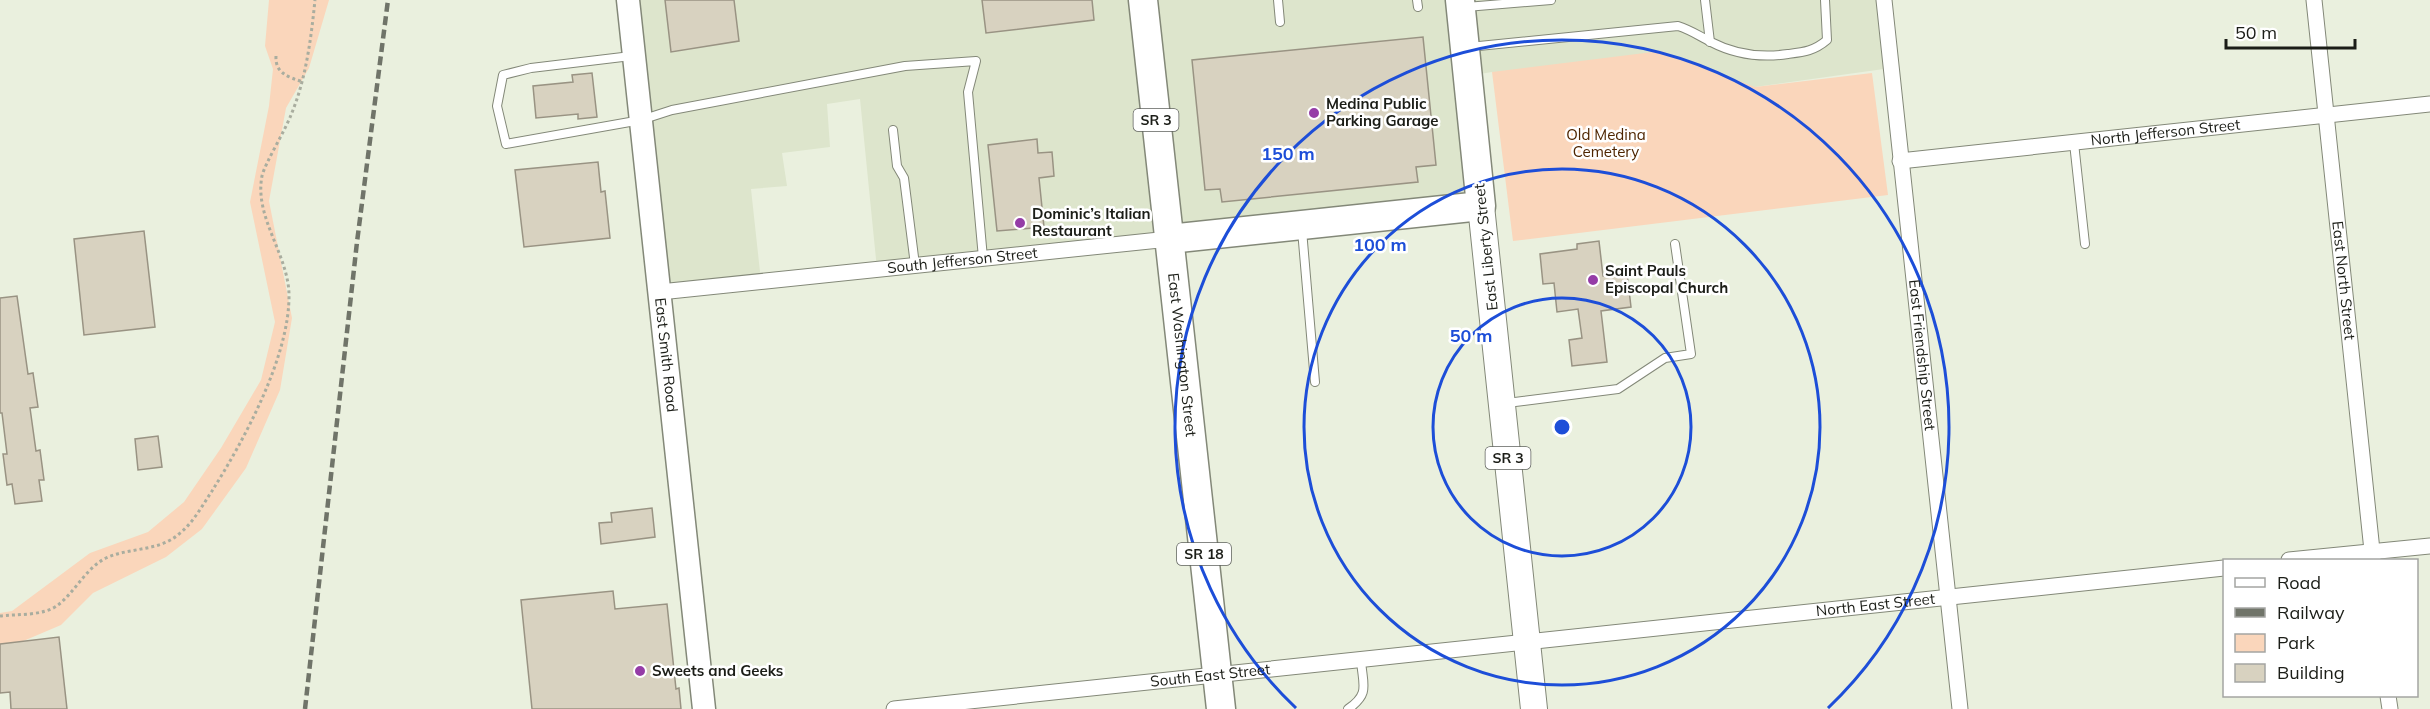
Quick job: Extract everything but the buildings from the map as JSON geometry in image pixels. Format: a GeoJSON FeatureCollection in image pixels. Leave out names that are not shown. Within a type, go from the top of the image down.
{"type":"FeatureCollection","features":[{"type":"Feature","properties":{"kind":"highway","name":"East Washington Street"},"geometry":{"type":"LineString","coordinates":[[1143,0],[1221,709]]}},
{"type":"Feature","properties":{"kind":"highway","name":"East Liberty Street"},"geometry":{"type":"LineString","coordinates":[[1460,4],[1481,206]]}},
{"type":"Feature","properties":{"kind":"highway","name":"South Jefferson Street"},"geometry":{"type":"LineString","coordinates":[[1169,239],[1481,206]]}},
{"type":"Feature","properties":{"kind":"main road","name":"East Liberty Street"},"geometry":{"type":"LineString","coordinates":[[1481,206],[1534,709]]}},
{"type":"Feature","properties":{"kind":"street","name":"East Smith Road"},"geometry":{"type":"LineString","coordinates":[[628,0],[704,709]]}},
{"type":"Feature","properties":{"kind":"street","name":"East Friendship Street"},"geometry":{"type":"LineString","coordinates":[[1884,0],[1960,709]]}},
{"type":"Feature","properties":{"kind":"street","name":"East North Street"},"geometry":{"type":"LineString","coordinates":[[2314,0],[2373,556]]}},
{"type":"Feature","properties":{"kind":"street","name":"North Jefferson Street"},"geometry":{"type":"LineString","coordinates":[[1900,161],[2430,104]]}},
{"type":"Feature","properties":{"kind":"street","name":"South Jefferson Street"},"geometry":{"type":"LineString","coordinates":[[660,292],[1169,239]]}},
{"type":"Feature","properties":{"kind":"street"},"geometry":{"type":"LineString","coordinates":[[2323,559],[2373,556],[2430,546]]}},
{"type":"Feature","properties":{"kind":"street","name":"North East Street"},"geometry":{"type":"LineString","coordinates":[[1527,643],[2223,567]]}},
{"type":"Feature","properties":{"kind":"street","name":"South East Street"},"geometry":{"type":"LineString","coordinates":[[894,709],[1527,643]]}},
{"type":"Feature","properties":{"kind":"lane"},"geometry":{"type":"LineString","coordinates":[[1278,0],[1280,22]]}},
{"type":"Feature","properties":{"kind":"lane"},"geometry":{"type":"LineString","coordinates":[[1460,4],[1551,0]]}},
{"type":"Feature","properties":{"kind":"lane"},"geometry":{"type":"LineString","coordinates":[[1705,0],[1710,42]]}},
{"type":"Feature","properties":{"kind":"lane"},"geometry":{"type":"LineString","coordinates":[[1465,47],[1678,26],[1693,30],[1710,42],[1751,56],[1767,57],[1810,51],[1827,40],[1825,0]]}},
{"type":"Feature","properties":{"kind":"lane"},"geometry":{"type":"LineString","coordinates":[[634,55],[531,68],[502,75],[497,106],[506,144],[641,120],[672,110],[905,66],[976,62],[968,92],[983,258]]}},
{"type":"Feature","properties":{"kind":"lane"},"geometry":{"type":"LineString","coordinates":[[892,130],[897,166],[904,178],[915,265]]}},
{"type":"Feature","properties":{"kind":"lane"},"geometry":{"type":"LineString","coordinates":[[2074,142],[2085,244]]}},
{"type":"Feature","properties":{"kind":"lane"},"geometry":{"type":"LineString","coordinates":[[1301,225],[1315,382]]}},
{"type":"Feature","properties":{"kind":"lane"},"geometry":{"type":"LineString","coordinates":[[1502,404],[1618,389],[1665,358],[1691,354],[1676,243]]}},
{"type":"Feature","properties":{"kind":"lane"},"geometry":{"type":"LineString","coordinates":[[1348,709],[1361,700],[1364,693],[1361,661]]}},
{"type":"Feature","properties":{"kind":"path"},"geometry":{"type":"LineString","coordinates":[[0,615],[46,611],[57,606],[94,567],[107,558],[154,547],[180,534],[194,518],[239,448],[272,374],[286,322],[289,294],[284,265],[260,201],[262,175],[287,124],[303,82],[315,0]]}},
{"type":"Feature","properties":{"kind":"path"},"geometry":{"type":"LineString","coordinates":[[276,56],[275,65],[280,71],[303,82]]}},
{"type":"Feature","properties":{"kind":"shaded area"},"geometry":{"type":"Polygon","coordinates":[[[628,0],[1884,0],[1891,68],[1755,87],[1492,72],[1468,76],[1481,206],[877,269],[860,99],[827,104],[830,147],[782,153],[787,186],[751,189],[761,281],[660,292],[628,0]]]}},
{"type":"Feature","properties":{"kind":"green space"},"geometry":{"type":"Polygon","coordinates":[[[269,0],[329,0],[309,68],[286,108],[269,201],[292,318],[280,390],[246,468],[202,529],[166,557],[93,593],[61,625],[14,645],[0,647],[0,613],[12,611],[90,553],[148,532],[184,502],[221,448],[261,380],[275,322],[250,202],[269,106],[273,69],[265,46],[269,0]]]}},
{"type":"Feature","properties":{"kind":"green space","name":"Old Medina Cemetery"},"geometry":{"type":"Polygon","coordinates":[[[1661,51],[1755,87],[1872,73],[1888,195],[1513,241],[1492,72],[1661,51]]]}},
{"type":"Feature","properties":{"kind":"railway"},"geometry":{"type":"LineString","coordinates":[[305,709],[357,242],[388,0]]}},
{"type":"Feature","properties":{"kind":"place","name":"Medina Public Parking Garage"},"geometry":{"type":"Point","coordinates":[1314,113]}},
{"type":"Feature","properties":{"kind":"place","name":"Dominic’s Italian Restaurant"},"geometry":{"type":"Point","coordinates":[1020,223]}},
{"type":"Feature","properties":{"kind":"place","name":"Saint Pauls Episcopal Church"},"geometry":{"type":"Point","coordinates":[1593,280]}},
{"type":"Feature","properties":{"kind":"place","name":"Sweets and Geeks"},"geometry":{"type":"Point","coordinates":[640,671]}}]}
